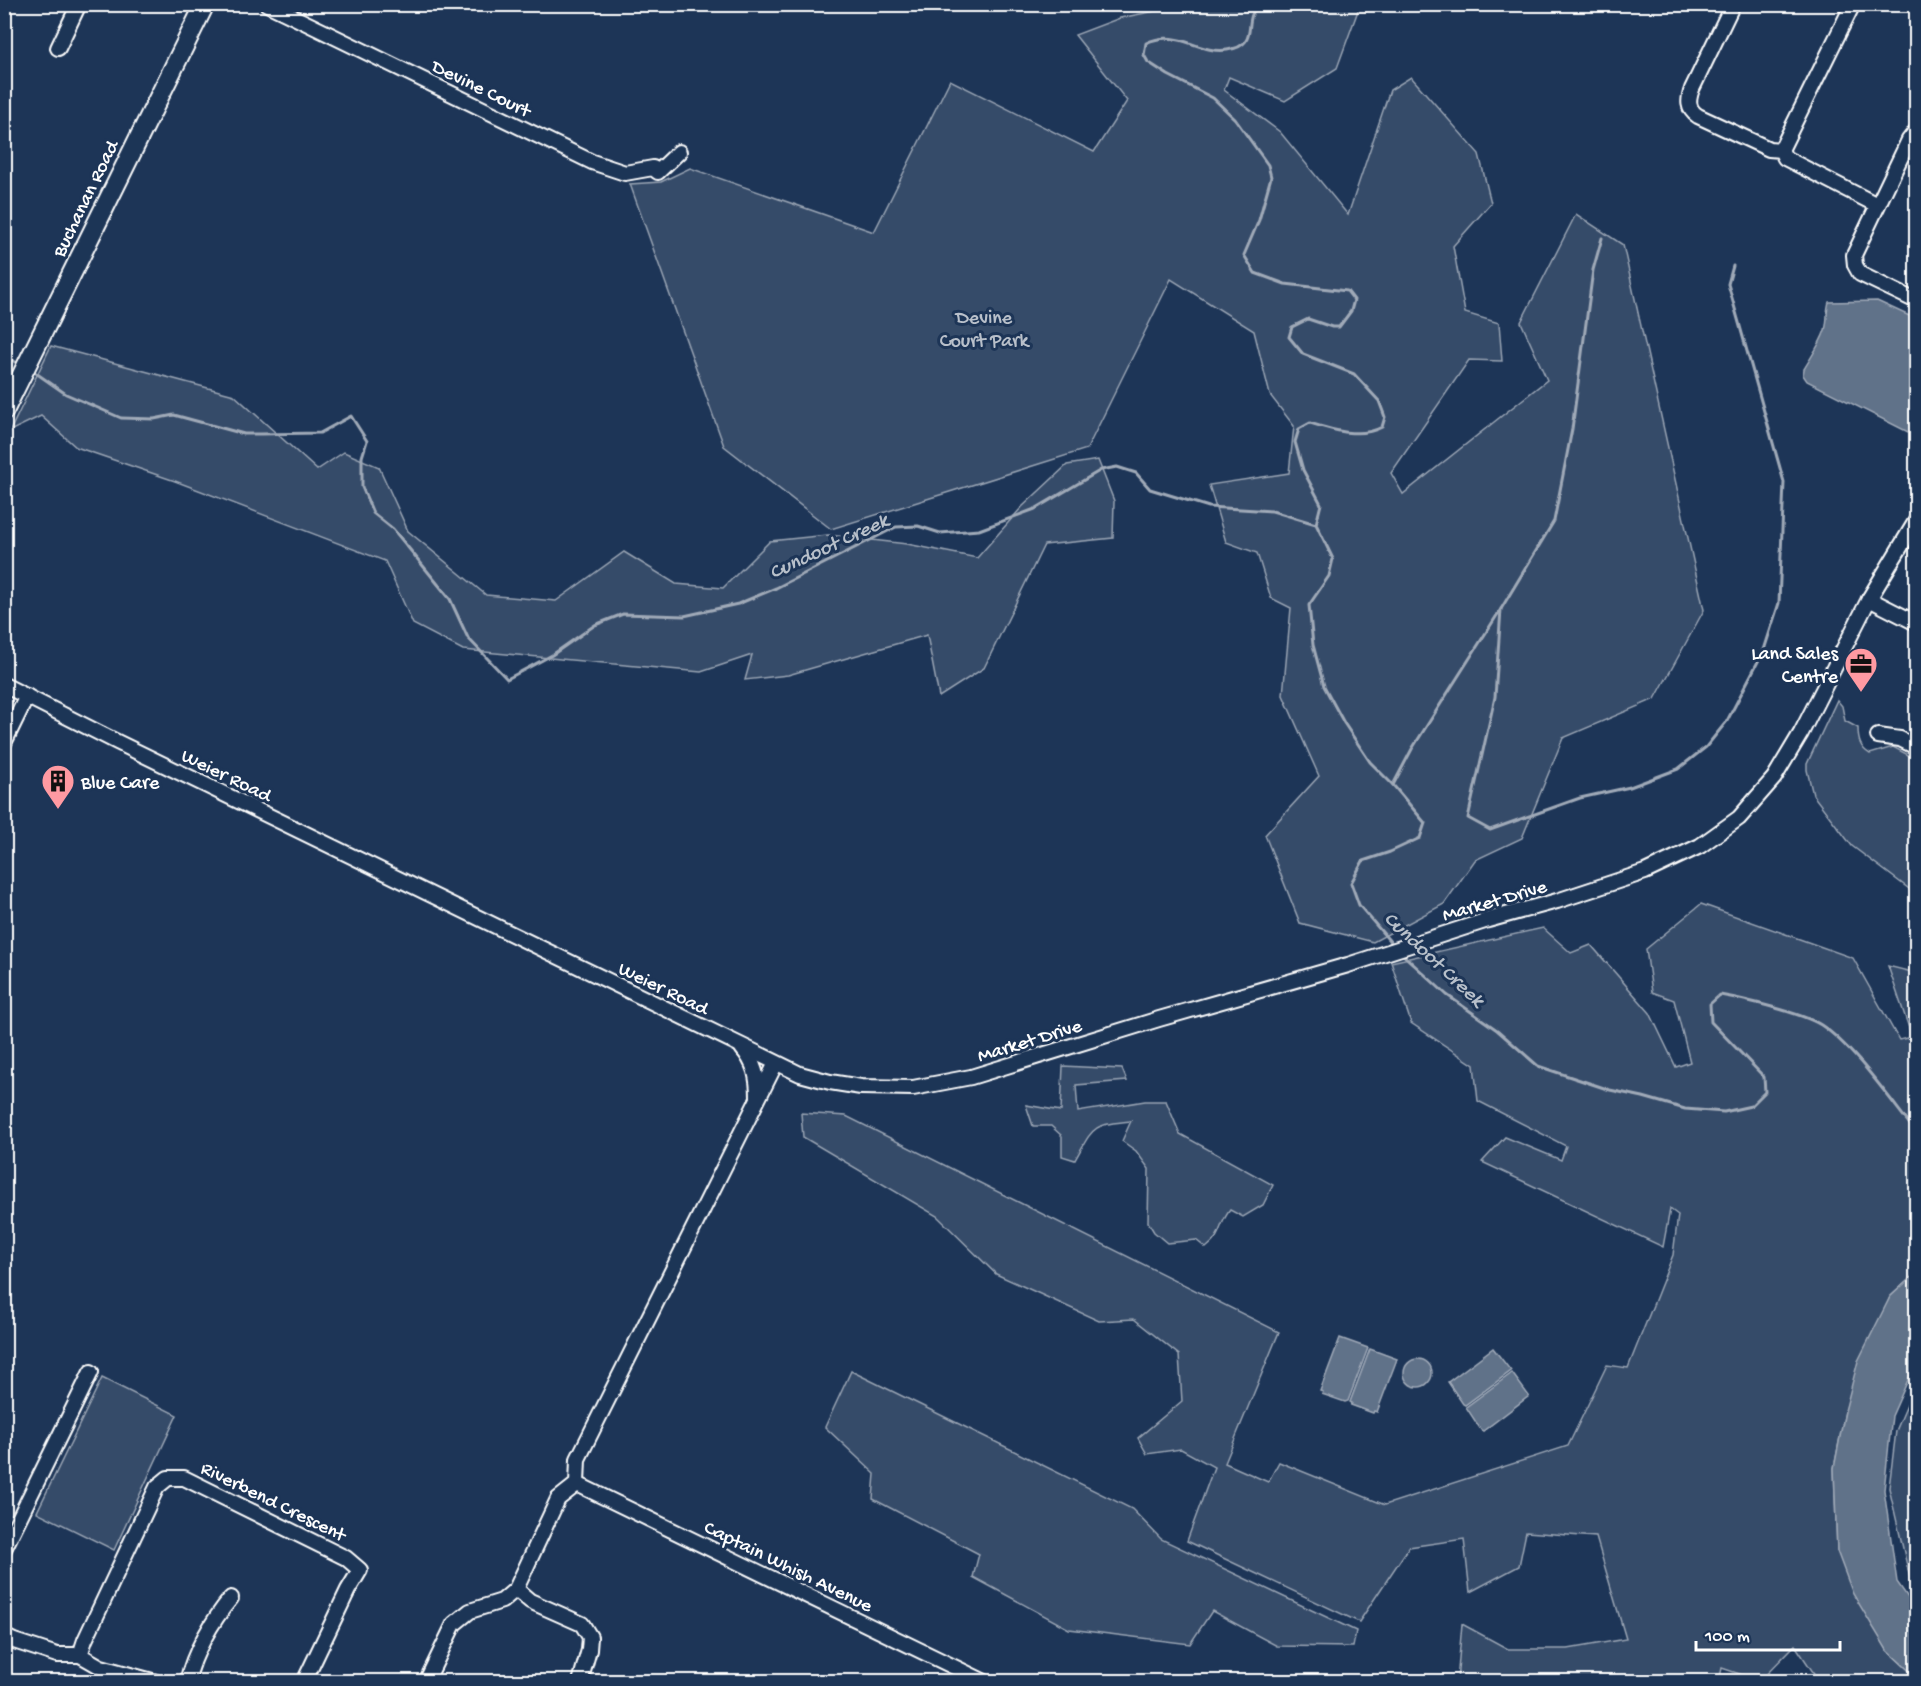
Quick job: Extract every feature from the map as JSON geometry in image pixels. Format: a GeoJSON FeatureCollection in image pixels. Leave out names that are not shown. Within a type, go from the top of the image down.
{"type":"FeatureCollection","features":[{"type":"Feature","properties":{"kind":"main road","name":"Buchanan Road"},"geometry":{"type":"LineString","coordinates":[[4,411],[205,4]]}},
{"type":"Feature","properties":{"kind":"street"},"geometry":{"type":"LineString","coordinates":[[58,48],[79,4]]}},
{"type":"Feature","properties":{"kind":"street","name":"Devine Court"},"geometry":{"type":"LineString","coordinates":[[267,4],[592,162],[625,173],[653,168],[658,172],[679,152]]}},
{"type":"Feature","properties":{"kind":"street"},"geometry":{"type":"LineString","coordinates":[[1733,4],[1692,89],[1688,100],[1690,109],[1698,116],[1769,149],[1781,150]]}},
{"type":"Feature","properties":{"kind":"street"},"geometry":{"type":"LineString","coordinates":[[1781,150],[1853,4]]}},
{"type":"Feature","properties":{"kind":"street"},"geometry":{"type":"LineString","coordinates":[[1917,131],[1909,140],[1854,255],[1855,266],[1860,274],[1917,301]]}},
{"type":"Feature","properties":{"kind":"street"},"geometry":{"type":"LineString","coordinates":[[1781,150],[1785,158],[1877,204]]}},
{"type":"Feature","properties":{"kind":"street","name":"Market Drive"},"geometry":{"type":"LineString","coordinates":[[776,1063],[800,1074],[861,1087],[913,1088],[971,1077],[1557,901],[1645,872],[1700,846],[1739,818],[1774,778],[1801,733],[1869,599],[1917,521]]}},
{"type":"Feature","properties":{"kind":"street"},"geometry":{"type":"LineString","coordinates":[[1869,599],[1917,623]]}},
{"type":"Feature","properties":{"kind":"street","name":"Weier Road"},"geometry":{"type":"LineString","coordinates":[[4,686],[776,1063]]}},
{"type":"Feature","properties":{"kind":"street"},"geometry":{"type":"LineString","coordinates":[[4,743],[27,696]]}},
{"type":"Feature","properties":{"kind":"street"},"geometry":{"type":"LineString","coordinates":[[1878,736],[1900,739],[1917,747]]}},
{"type":"Feature","properties":{"kind":"street"},"geometry":{"type":"LineString","coordinates":[[740,1045],[755,1069],[758,1099]]}},
{"type":"Feature","properties":{"kind":"street"},"geometry":{"type":"LineString","coordinates":[[426,1682],[454,1624],[470,1611],[502,1601],[516,1589],[558,1499],[576,1484],[578,1459],[776,1063]]}},
{"type":"Feature","properties":{"kind":"street"},"geometry":{"type":"LineString","coordinates":[[4,1549],[91,1372]]}},
{"type":"Feature","properties":{"kind":"street","name":"Riverbend Crescent"},"geometry":{"type":"LineString","coordinates":[[80,1655],[157,1487],[168,1478],[184,1478],[346,1558],[360,1570],[304,1682]]}},
{"type":"Feature","properties":{"kind":"street","name":"Captain Whish Avenue"},"geometry":{"type":"LineString","coordinates":[[576,1484],[985,1682]]}},
{"type":"Feature","properties":{"kind":"street"},"geometry":{"type":"LineString","coordinates":[[516,1589],[530,1601],[582,1624],[590,1637],[590,1644],[580,1682]]}},
{"type":"Feature","properties":{"kind":"street"},"geometry":{"type":"LineString","coordinates":[[187,1682],[190,1669],[218,1612],[231,1598]]}},
{"type":"Feature","properties":{"kind":"street"},"geometry":{"type":"LineString","coordinates":[[4,1636],[57,1655],[80,1655],[101,1667],[156,1682]]}},
{"type":"Feature","properties":{"kind":"green space","name":"Devine Court Park"},"geometry":{"type":"Polygon","coordinates":[[[1186,5],[1360,5],[1337,68],[1285,101],[1229,77],[1224,90],[1280,132],[1348,215],[1390,90],[1411,77],[1479,154],[1491,203],[1453,246],[1465,313],[1499,323],[1502,361],[1469,360],[1391,473],[1403,494],[1547,380],[1521,322],[1576,214],[1623,245],[1704,610],[1655,699],[1563,738],[1522,838],[1475,860],[1444,904],[1373,942],[1300,923],[1265,835],[1319,776],[1283,695],[1291,608],[1271,598],[1257,553],[1226,542],[1209,485],[1289,473],[1294,426],[1270,395],[1254,331],[1171,279],[1087,449],[831,529],[724,446],[630,184],[661,182],[690,168],[874,232],[950,80],[1094,152],[1127,101],[1075,35],[1120,18],[1186,5]]]}},
{"type":"Feature","properties":{"kind":"green space"},"geometry":{"type":"Polygon","coordinates":[[[51,346],[234,395],[317,470],[344,452],[379,467],[408,531],[486,595],[556,601],[624,552],[676,584],[723,588],[770,541],[828,535],[907,544],[977,558],[1022,507],[1067,465],[1098,460],[1114,501],[1113,538],[1044,545],[984,668],[939,697],[927,635],[788,675],[745,680],[752,655],[701,672],[463,650],[413,624],[385,561],[175,481],[76,447],[41,416],[10,431],[51,346]]]}},
{"type":"Feature","properties":{"kind":"green space"},"geometry":{"type":"Polygon","coordinates":[[[1837,700],[1842,706],[1845,721],[1858,728],[1860,743],[1867,752],[1870,754],[1893,747],[1916,759],[1916,894],[1852,846],[1813,795],[1807,764],[1837,700]]]}},
{"type":"Feature","properties":{"kind":"green space"},"geometry":{"type":"Polygon","coordinates":[[[1701,904],[1853,958],[1899,1040],[1912,1037],[1888,966],[1916,973],[1916,1273],[1890,1297],[1845,1411],[1834,1468],[1837,1551],[1887,1650],[1916,1677],[1916,1681],[1819,1681],[1795,1645],[1760,1681],[1722,1668],[1719,1681],[1457,1681],[1462,1624],[1508,1649],[1568,1649],[1626,1639],[1596,1537],[1526,1532],[1519,1566],[1470,1592],[1464,1539],[1409,1547],[1359,1622],[1187,1541],[1214,1467],[1181,1449],[1147,1454],[1138,1438],[1182,1401],[1179,1355],[1134,1319],[1099,1321],[996,1274],[937,1216],[803,1137],[801,1113],[846,1116],[1279,1332],[1225,1463],[1268,1482],[1279,1462],[1385,1505],[1568,1446],[1607,1365],[1628,1368],[1673,1255],[1678,1215],[1670,1209],[1663,1247],[1482,1162],[1505,1137],[1561,1160],[1566,1146],[1478,1101],[1474,1065],[1411,1023],[1391,962],[1543,928],[1571,953],[1591,945],[1650,1013],[1676,1067],[1690,1062],[1674,1000],[1652,992],[1646,949],[1701,904]]]}},
{"type":"Feature","properties":{"kind":"green space"},"geometry":{"type":"Polygon","coordinates":[[[1063,1066],[1122,1069],[1127,1081],[1076,1085],[1078,1112],[1145,1101],[1166,1101],[1180,1134],[1273,1185],[1263,1205],[1243,1217],[1230,1210],[1215,1239],[1206,1248],[1196,1240],[1167,1243],[1154,1232],[1148,1222],[1149,1169],[1136,1151],[1122,1141],[1131,1121],[1108,1124],[1095,1129],[1075,1160],[1062,1156],[1062,1136],[1051,1126],[1033,1126],[1026,1105],[1061,1111],[1063,1066]]]}},
{"type":"Feature","properties":{"kind":"green space"},"geometry":{"type":"Polygon","coordinates":[[[851,1371],[1132,1509],[1161,1539],[1356,1631],[1353,1647],[1277,1646],[1212,1611],[1190,1644],[1069,1629],[973,1577],[979,1554],[873,1499],[875,1474],[825,1427],[851,1371]]]}},
{"type":"Feature","properties":{"kind":"green space"},"geometry":{"type":"Polygon","coordinates":[[[102,1378],[177,1415],[114,1550],[37,1512],[102,1378]]]}},
{"type":"Feature","properties":{"kind":"green space"},"geometry":{"type":"Polygon","coordinates":[[[1916,1384],[1916,1590],[1912,1587],[1889,1488],[1896,1431],[1916,1384]]]}},
{"type":"Feature","properties":{"kind":"shaded area"},"geometry":{"type":"Polygon","coordinates":[[[1877,301],[1916,319],[1916,436],[1807,381],[1803,375],[1825,330],[1829,302],[1877,301]]]}},
{"type":"Feature","properties":{"kind":"shaded area"},"geometry":{"type":"Polygon","coordinates":[[[1916,1273],[1916,1362],[1892,1416],[1884,1490],[1897,1582],[1916,1609],[1916,1677],[1887,1650],[1853,1594],[1837,1551],[1834,1468],[1858,1361],[1890,1297],[1916,1273]]]}},
{"type":"Feature","properties":{"kind":"shaded area"},"geometry":{"type":"Polygon","coordinates":[[[1340,1338],[1368,1348],[1348,1401],[1345,1402],[1322,1394],[1323,1392],[1320,1391],[1340,1338]]]}},
{"type":"Feature","properties":{"kind":"shaded area"},"geometry":{"type":"Polygon","coordinates":[[[1493,1348],[1511,1371],[1465,1405],[1463,1404],[1448,1382],[1493,1348]]]}},
{"type":"Feature","properties":{"kind":"shaded area"},"geometry":{"type":"Polygon","coordinates":[[[1370,1349],[1397,1359],[1377,1412],[1373,1413],[1351,1405],[1350,1402],[1370,1349]]]}},
{"type":"Feature","properties":{"kind":"shaded area"},"geometry":{"type":"Polygon","coordinates":[[[1418,1359],[1428,1363],[1432,1373],[1428,1383],[1418,1387],[1408,1383],[1404,1373],[1408,1363],[1418,1359]]]}},
{"type":"Feature","properties":{"kind":"shaded area"},"geometry":{"type":"Polygon","coordinates":[[[1512,1373],[1529,1396],[1483,1431],[1481,1430],[1466,1407],[1512,1373]]]}},
{"type":"Feature","properties":{"kind":"waterway"},"geometry":{"type":"LineString","coordinates":[[1262,4],[1255,9],[1248,36],[1245,42],[1238,47],[1217,50],[1168,38],[1146,43],[1144,55],[1148,62],[1168,75],[1213,98],[1235,119],[1268,165],[1271,177],[1259,220],[1244,255],[1255,273],[1285,284],[1347,291],[1354,300],[1351,311],[1339,327],[1308,319],[1292,327],[1289,337],[1303,354],[1354,374],[1379,401],[1385,417],[1382,427],[1373,431],[1346,432],[1310,423],[1299,429],[1295,442],[1303,470],[1321,504],[1316,524]]}},
{"type":"Feature","properties":{"kind":"waterway"},"geometry":{"type":"LineString","coordinates":[[1393,785],[1412,749],[1554,521],[1572,429],[1593,270],[1602,238]]}},
{"type":"Feature","properties":{"kind":"waterway"},"geometry":{"type":"LineString","coordinates":[[1501,609],[1495,697],[1468,818],[1490,830],[1580,798],[1630,787],[1678,769],[1706,747],[1727,721],[1764,650],[1779,603],[1784,482],[1728,284],[1733,266]]}},
{"type":"Feature","properties":{"kind":"waterway","name":"Cundoot Creek"},"geometry":{"type":"LineString","coordinates":[[4,353],[15,362]]}},
{"type":"Feature","properties":{"kind":"waterway","name":"Cundoot Creek"},"geometry":{"type":"LineString","coordinates":[[33,371],[66,394],[121,418],[154,419],[174,415],[244,434],[261,434],[320,433],[351,416],[367,441],[362,457],[362,487],[373,513],[393,529],[450,599],[468,638],[507,679],[552,655],[595,625],[623,614],[684,616],[738,604],[776,588],[896,527],[918,526],[940,533],[979,530],[1035,509],[1101,470],[1117,467],[1136,473],[1150,489],[1209,507],[1272,511],[1316,524],[1333,559],[1329,576],[1309,605],[1313,645],[1324,686],[1344,723],[1370,762],[1425,823],[1420,838],[1363,861],[1351,883],[1359,905],[1393,945]]}},
{"type":"Feature","properties":{"kind":"waterway","name":"Cundoot Creek"},"geometry":{"type":"LineString","coordinates":[[1400,952],[1447,995],[1497,1030],[1538,1066],[1610,1090],[1685,1109],[1724,1112],[1751,1106],[1765,1092],[1764,1077],[1711,1022],[1710,1004],[1720,995],[1787,1011],[1812,1020],[1834,1035],[1872,1075],[1916,1132]]}},
{"type":"Feature","properties":{"kind":"place","name":"Land Sales Centre"},"geometry":{"type":"Point","coordinates":[1861,693]}},
{"type":"Feature","properties":{"kind":"place","name":"Blue Care"},"geometry":{"type":"Point","coordinates":[58,810]}}]}
